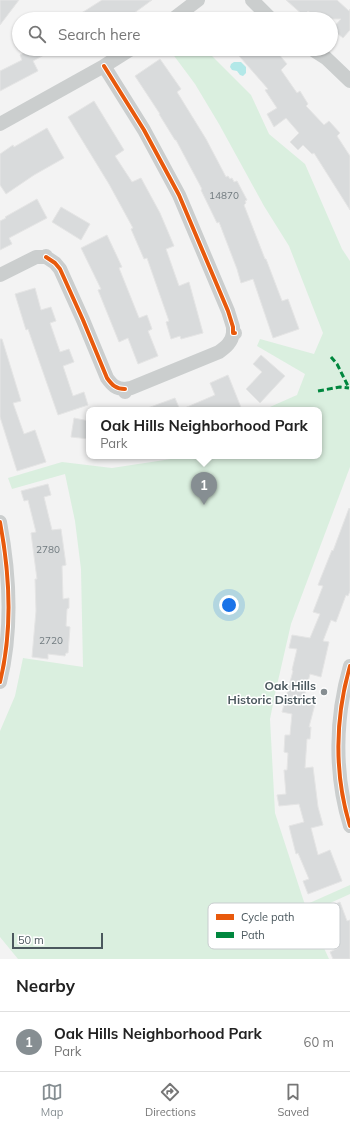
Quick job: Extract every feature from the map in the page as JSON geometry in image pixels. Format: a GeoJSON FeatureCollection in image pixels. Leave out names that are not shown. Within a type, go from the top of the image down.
{"type":"FeatureCollection","features":[{"type":"Feature","properties":{"kind":"street"},"geometry":{"type":"LineString","coordinates":[[182,12],[198,0]]}},
{"type":"Feature","properties":{"kind":"street"},"geometry":{"type":"LineString","coordinates":[[252,0],[264,12]]}},
{"type":"Feature","properties":{"kind":"street"},"geometry":{"type":"LineString","coordinates":[[0,124],[119,56]]}},
{"type":"Feature","properties":{"kind":"street"},"geometry":{"type":"LineString","coordinates":[[323,56],[350,81]]}},
{"type":"Feature","properties":{"kind":"street"},"geometry":{"type":"LineString","coordinates":[[0,275],[36,257],[46,256],[55,263],[60,269],[107,378],[112,386],[125,391],[218,352],[226,347],[234,333],[228,311],[179,195],[144,130],[104,66]]}},
{"type":"Feature","properties":{"kind":"street"},"geometry":{"type":"LineString","coordinates":[[0,522],[7,565],[9,594],[6,660],[0,682]]}},
{"type":"Feature","properties":{"kind":"street"},"geometry":{"type":"LineString","coordinates":[[350,666],[345,683],[342,705],[338,756],[340,783],[350,826]]}},
{"type":"Feature","properties":{"kind":"green space"},"geometry":{"type":"Polygon","coordinates":[[[174,56],[212,56],[251,95],[269,134],[305,164],[342,249],[350,261],[350,467],[291,624],[270,719],[275,813],[304,903],[208,903],[208,949],[324,949],[329,959],[18,959],[0,937],[0,731],[15,696],[23,658],[83,667],[81,569],[75,521],[65,474],[12,489],[8,478],[62,462],[112,468],[171,459],[322,459],[322,407],[270,407],[297,395],[305,374],[257,346],[260,339],[314,354],[323,333],[289,246],[264,206],[195,84],[174,56]]]}},
{"type":"Feature","properties":{"kind":"green space"},"geometry":{"type":"Polygon","coordinates":[[[350,885],[350,894],[330,903],[310,903],[350,885]]]}},
{"type":"Feature","properties":{"kind":"water"},"geometry":{"type":"Polygon","coordinates":[[[234,62],[241,62],[246,67],[246,73],[243,76],[237,71],[232,70],[230,67],[234,62]]]}},
{"type":"Feature","properties":{"kind":"building"},"geometry":{"type":"Polygon","coordinates":[[[0,0],[19,0],[0,25],[0,0]]]}},
{"type":"Feature","properties":{"kind":"building"},"geometry":{"type":"Polygon","coordinates":[[[102,0],[152,0],[136,12],[83,12],[102,0]]]}},
{"type":"Feature","properties":{"kind":"building"},"geometry":{"type":"Polygon","coordinates":[[[286,0],[337,0],[349,11],[350,9],[350,30],[343,38],[338,34],[338,22],[341,19],[338,19],[338,12],[300,12],[286,0]]]}},
{"type":"Feature","properties":{"kind":"building"},"geometry":{"type":"Polygon","coordinates":[[[20,56],[42,56],[33,61],[38,71],[0,91],[0,71],[22,60],[20,56]]]}},
{"type":"Feature","properties":{"kind":"building"},"geometry":{"type":"Polygon","coordinates":[[[239,56],[280,56],[287,64],[281,70],[297,93],[300,91],[308,104],[306,106],[324,125],[329,121],[340,133],[337,136],[350,156],[350,210],[314,153],[312,154],[303,145],[298,150],[290,142],[299,133],[286,118],[274,127],[267,114],[277,108],[265,90],[268,89],[239,56]]]}},
{"type":"Feature","properties":{"kind":"building"},"geometry":{"type":"Polygon","coordinates":[[[160,59],[181,89],[177,92],[206,139],[226,177],[228,176],[230,179],[232,178],[234,182],[237,181],[247,200],[245,201],[246,203],[244,205],[265,259],[282,301],[288,299],[299,329],[273,338],[253,279],[241,283],[219,222],[217,223],[201,190],[202,189],[176,140],[135,76],[160,59]]]}},
{"type":"Feature","properties":{"kind":"building"},"geometry":{"type":"Polygon","coordinates":[[[94,101],[124,150],[115,156],[132,182],[141,178],[160,213],[174,246],[166,249],[179,286],[189,282],[203,333],[181,339],[180,336],[171,339],[166,322],[169,321],[147,258],[144,259],[131,229],[133,228],[109,184],[68,117],[94,101]]]}},
{"type":"Feature","properties":{"kind":"building"},"geometry":{"type":"Polygon","coordinates":[[[47,128],[64,158],[34,175],[6,194],[0,185],[0,154],[13,145],[14,147],[47,128]]]}},
{"type":"Feature","properties":{"kind":"building"},"geometry":{"type":"Polygon","coordinates":[[[37,199],[47,218],[9,238],[12,244],[0,250],[0,221],[37,199]]]}},
{"type":"Feature","properties":{"kind":"building"},"geometry":{"type":"Polygon","coordinates":[[[61,207],[90,224],[81,240],[52,222],[61,207]]]}},
{"type":"Feature","properties":{"kind":"building"},"geometry":{"type":"Polygon","coordinates":[[[107,235],[122,267],[119,268],[139,318],[147,315],[152,329],[148,331],[158,356],[138,364],[128,338],[119,342],[98,290],[101,289],[81,248],[107,235]]]}},
{"type":"Feature","properties":{"kind":"building"},"geometry":{"type":"Polygon","coordinates":[[[35,288],[41,310],[51,307],[56,321],[50,323],[60,352],[69,349],[74,362],[63,366],[73,396],[84,392],[88,405],[58,415],[28,329],[26,330],[15,294],[35,288]]]}},
{"type":"Feature","properties":{"kind":"building"},"geometry":{"type":"Polygon","coordinates":[[[0,339],[2,339],[21,401],[13,403],[24,434],[35,430],[46,462],[17,471],[0,417],[0,339]]]}},
{"type":"Feature","properties":{"kind":"building"},"geometry":{"type":"Polygon","coordinates":[[[261,355],[285,376],[260,403],[246,389],[262,372],[253,364],[261,355]]]}},
{"type":"Feature","properties":{"kind":"building"},"geometry":{"type":"Polygon","coordinates":[[[228,375],[241,407],[187,407],[215,395],[210,383],[228,375]]]}},
{"type":"Feature","properties":{"kind":"building"},"geometry":{"type":"Polygon","coordinates":[[[175,398],[179,407],[150,407],[175,398]]]}},
{"type":"Feature","properties":{"kind":"building"},"geometry":{"type":"Polygon","coordinates":[[[74,418],[86,420],[86,439],[71,437],[74,418]]]}},
{"type":"Feature","properties":{"kind":"building"},"geometry":{"type":"Polygon","coordinates":[[[48,484],[51,495],[44,497],[52,530],[61,529],[66,565],[62,566],[63,599],[69,598],[66,626],[70,627],[68,653],[66,653],[65,656],[48,654],[48,659],[32,657],[36,611],[35,579],[37,579],[31,533],[36,532],[28,500],[24,501],[21,491],[48,484]]]}},
{"type":"Feature","properties":{"kind":"building"},"geometry":{"type":"Polygon","coordinates":[[[349,508],[350,591],[348,596],[346,595],[336,622],[331,620],[323,641],[329,642],[321,677],[310,674],[303,701],[315,704],[309,727],[311,727],[310,739],[307,739],[305,768],[313,767],[318,807],[323,825],[311,828],[318,855],[330,850],[342,881],[308,894],[303,881],[309,879],[298,853],[296,854],[289,826],[304,822],[299,804],[279,806],[277,795],[286,794],[284,770],[287,770],[288,753],[284,752],[285,735],[290,735],[292,714],[282,712],[293,671],[297,649],[289,648],[292,635],[310,638],[320,614],[313,612],[323,586],[318,585],[332,550],[333,551],[349,508]]]}},
{"type":"Feature","properties":{"kind":"building"},"geometry":{"type":"Polygon","coordinates":[[[340,902],[347,921],[350,920],[350,959],[333,959],[330,952],[340,949],[340,903],[338,903],[340,902]]]}},
{"type":"Feature","properties":{"kind":"marked path"},"geometry":{"type":"LineString","coordinates":[[331,357],[337,364],[349,388]]}},
{"type":"Feature","properties":{"kind":"marked path"},"geometry":{"type":"LineString","coordinates":[[318,391],[340,387],[349,388]]}},
{"type":"Feature","properties":{"kind":"cycle path"},"geometry":{"type":"LineString","coordinates":[[104,66],[144,130],[179,195],[228,311],[233,327],[233,333],[235,333]]}},
{"type":"Feature","properties":{"kind":"cycle path"},"geometry":{"type":"LineString","coordinates":[[46,257],[55,263],[60,269],[107,378],[114,386],[125,389]]}},
{"type":"Feature","properties":{"kind":"cycle path"},"geometry":{"type":"LineString","coordinates":[[0,522],[6,562],[9,602],[7,642],[0,682]]}},
{"type":"Feature","properties":{"kind":"cycle path"},"geometry":{"type":"LineString","coordinates":[[350,666],[341,706],[338,746],[341,786],[350,826]]}},
{"type":"Feature","properties":{"kind":"place","name":"Oak Hills Neighborhood Park"},"geometry":{"type":"Point","coordinates":[204,505]}},
{"type":"Feature","properties":{"kind":"place","name":"Oak Hills Historic District"},"geometry":{"type":"Point","coordinates":[324,692]}}]}
